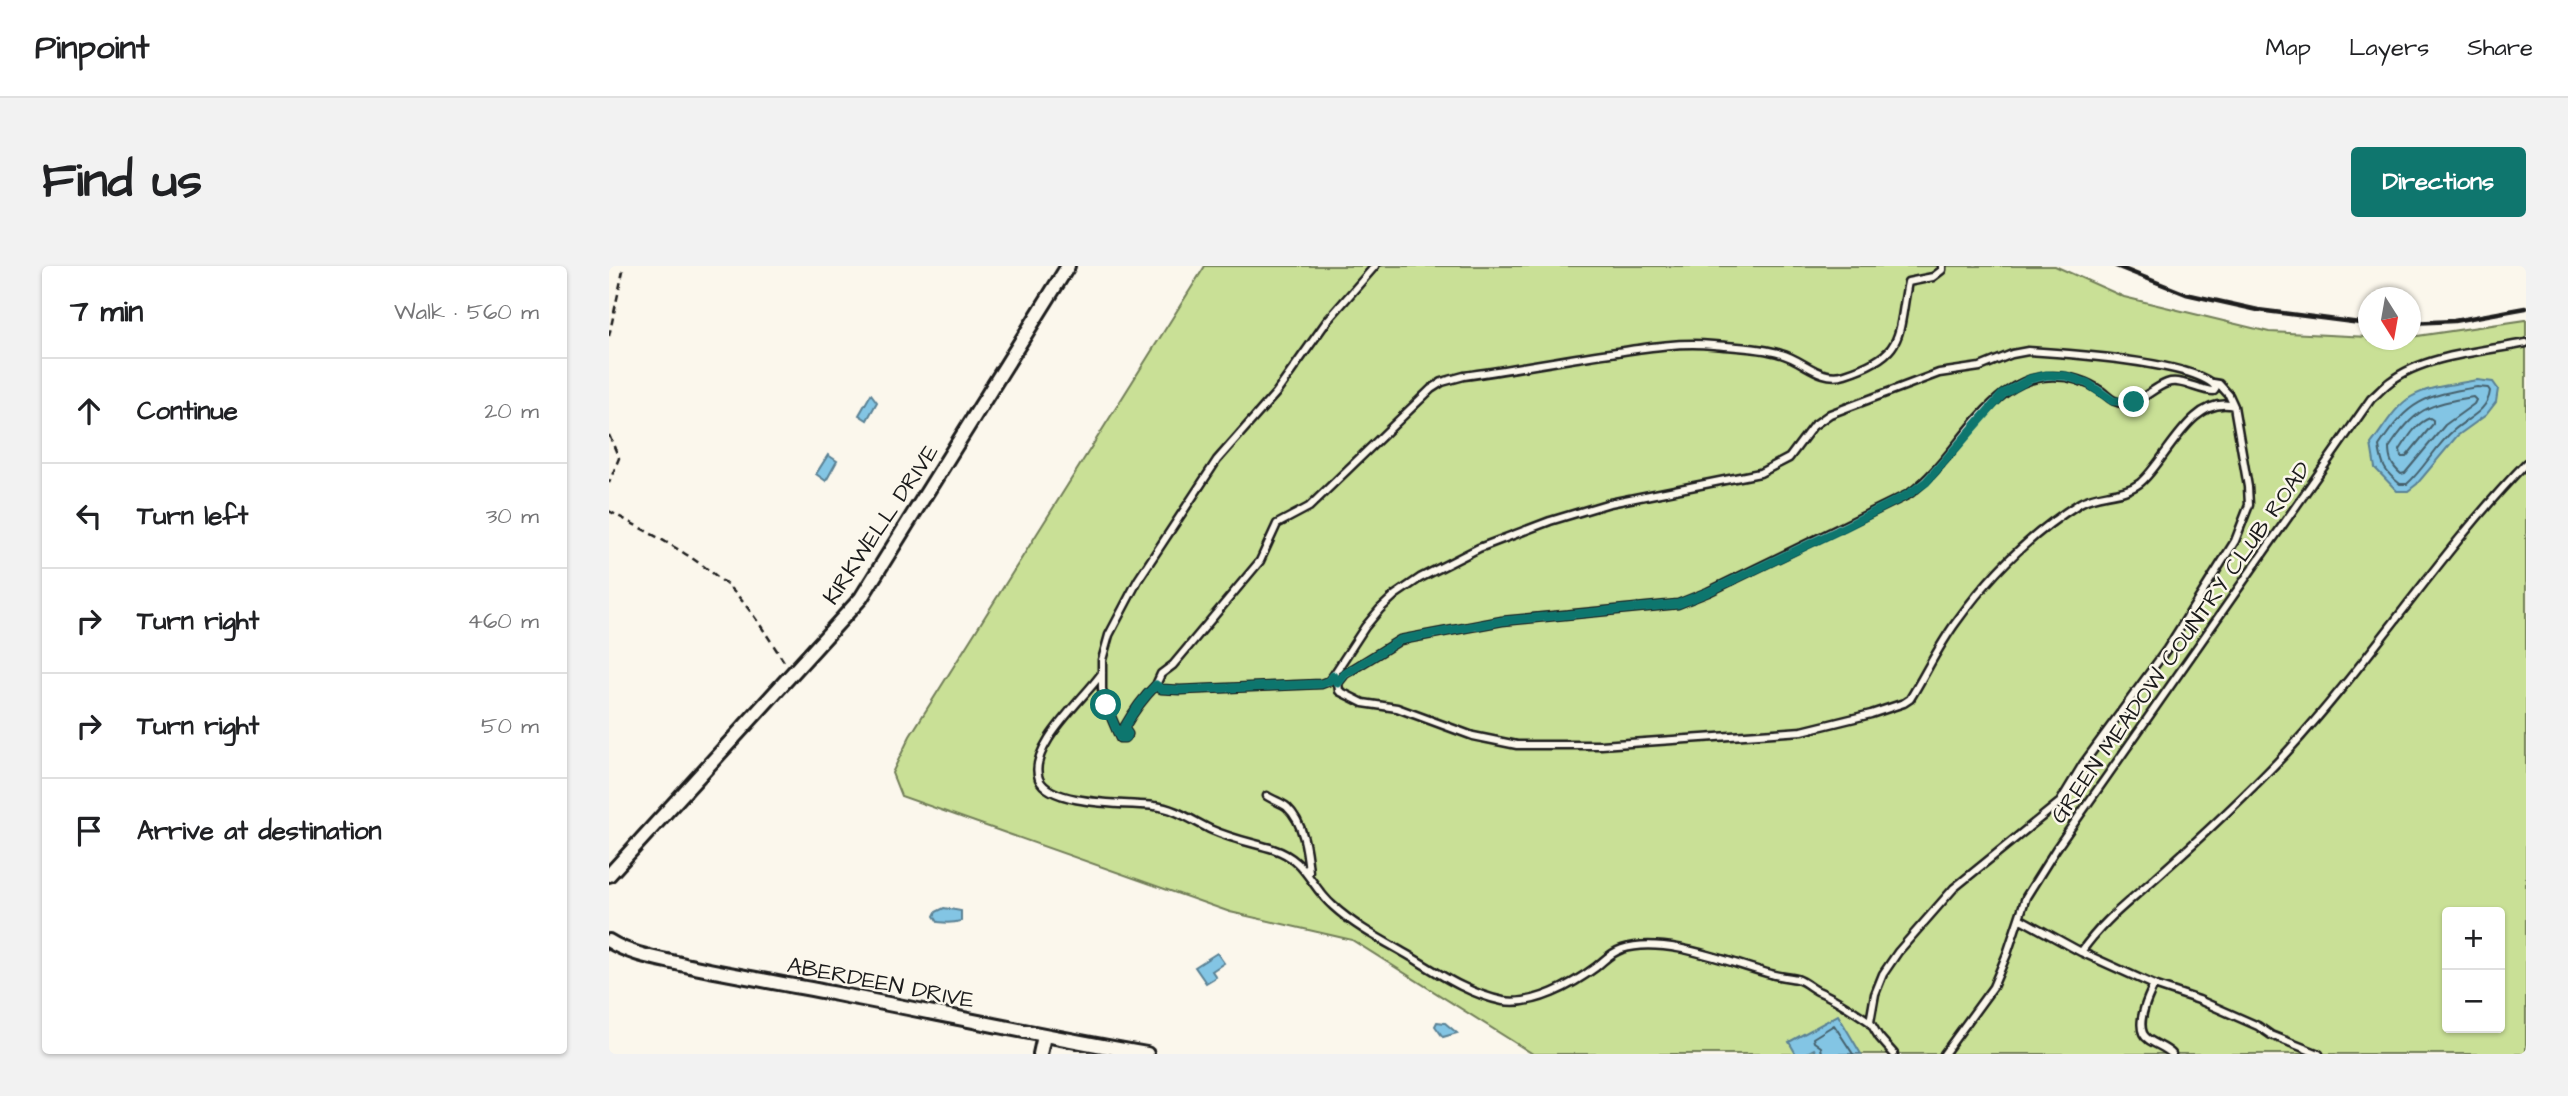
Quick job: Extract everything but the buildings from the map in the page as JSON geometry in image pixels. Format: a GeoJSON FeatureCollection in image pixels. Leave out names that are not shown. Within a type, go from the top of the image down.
{"type":"FeatureCollection","features":[{"type":"Feature","properties":{"kind":"street","name":"KIRKWELL DRIVE"},"geometry":{"type":"LineString","coordinates":[[609,875],[649,828],[862,598],[1068,266]]}},
{"type":"Feature","properties":{"kind":"street","name":"ABERDEEN DRIVE"},"geometry":{"type":"LineString","coordinates":[[609,941],[621,948],[717,972],[1147,1054]]}},
{"type":"Feature","properties":{"kind":"street"},"geometry":{"type":"LineString","coordinates":[[1040,1054],[1044,1036]]}},
{"type":"Feature","properties":{"kind":"lane"},"geometry":{"type":"LineString","coordinates":[[1375,266],[1327,321],[1276,393],[1217,460],[1138,580],[1104,649],[1102,673],[1106,705],[1120,738],[1125,738],[1128,734],[1124,728],[1161,674],[1173,665],[1260,561],[1277,524],[1309,507],[1431,389],[1442,382],[1464,376],[1674,343],[1782,354],[1816,372],[1834,377],[1844,375],[1874,362],[1893,347],[1899,337],[1907,282],[1933,277],[1942,270],[1942,266]]}},
{"type":"Feature","properties":{"kind":"lane","name":"GREEN MEADOW COUNTRY CLUB ROAD"},"geometry":{"type":"LineString","coordinates":[[1944,1054],[1993,987],[2026,897],[2056,849],[2371,399],[2392,380],[2420,366],[2526,344]]}},
{"type":"Feature","properties":{"kind":"lane"},"geometry":{"type":"LineString","coordinates":[[1156,685],[1161,689],[1180,690],[1321,684],[1329,681],[1380,609],[1395,595],[1438,568],[1519,532],[1586,510],[1674,489],[1760,473],[1789,458],[1813,426],[1830,414],[1939,373],[1980,367],[2012,354],[2028,351],[2160,365],[2219,384],[2234,406],[2249,505],[2243,524],[2223,562],[2167,649],[2083,764],[2060,802],[1954,888],[1898,953],[1883,974],[1875,994],[1870,1022]]}},
{"type":"Feature","properties":{"kind":"lane"},"geometry":{"type":"LineString","coordinates":[[1338,683],[1345,674],[1400,640],[1502,621],[1678,604],[1708,592],[1909,494],[1926,482],[2003,394],[2030,379],[2047,375],[2066,376],[2087,383],[2113,401],[2124,403],[2134,402],[2167,383],[2181,383],[2202,391],[2214,391],[2213,383]]}},
{"type":"Feature","properties":{"kind":"lane"},"geometry":{"type":"LineString","coordinates":[[1333,676],[1339,691],[1357,701],[1397,708],[1473,736],[1517,745],[1601,745],[1803,731],[1871,714],[1904,704],[1910,699],[1957,621],[2021,548],[2081,502],[2095,495],[2124,491],[2142,481],[2197,415],[2210,407],[2234,406]]}},
{"type":"Feature","properties":{"kind":"lane"},"geometry":{"type":"LineString","coordinates":[[2081,952],[2118,908],[2150,883],[2264,776],[2318,718],[2444,560],[2526,463]]}},
{"type":"Feature","properties":{"kind":"lane"},"geometry":{"type":"LineString","coordinates":[[1102,673],[1052,733],[1043,750],[1038,771],[1040,781],[1054,794],[1079,799],[1158,806],[1190,817],[1226,835],[1279,851],[1295,860],[1309,874],[1321,894],[1347,917],[1448,979],[1485,996],[1507,1002],[1543,996],[1624,948],[1643,945],[1671,948],[1729,960],[1773,975],[1799,980],[1834,997],[1870,1022],[1894,1054]]}},
{"type":"Feature","properties":{"kind":"lane"},"geometry":{"type":"LineString","coordinates":[[1267,796],[1286,806],[1292,813],[1305,838],[1309,874]]}},
{"type":"Feature","properties":{"kind":"lane"},"geometry":{"type":"LineString","coordinates":[[2019,918],[2081,952],[2154,985],[2199,1000],[2319,1054]]}},
{"type":"Feature","properties":{"kind":"lane"},"geometry":{"type":"LineString","coordinates":[[2154,985],[2145,1007],[2142,1032],[2145,1038],[2165,1047],[2172,1054]]}},
{"type":"Feature","properties":{"kind":"path"},"geometry":{"type":"LineString","coordinates":[[609,336],[624,266]]}},
{"type":"Feature","properties":{"kind":"path"},"geometry":{"type":"LineString","coordinates":[[609,435],[619,458],[609,483]]}},
{"type":"Feature","properties":{"kind":"path"},"geometry":{"type":"LineString","coordinates":[[609,511],[658,538],[717,577],[736,594],[750,612],[792,674]]}},
{"type":"Feature","properties":{"kind":"green space"},"geometry":{"type":"Polygon","coordinates":[[[1205,266],[2055,266],[2124,297],[2269,332],[2358,336],[2358,350],[2421,350],[2421,336],[2526,320],[2526,1054],[1533,1054],[1352,940],[1230,912],[901,796],[892,773],[910,736],[1205,266]]]}},
{"type":"Feature","properties":{"kind":"water"},"geometry":{"type":"Polygon","coordinates":[[[2477,380],[2493,382],[2498,389],[2496,402],[2486,415],[2457,436],[2417,484],[2408,491],[2397,491],[2375,468],[2371,444],[2389,419],[2399,406],[2418,393],[2477,380]]]}},
{"type":"Feature","properties":{"kind":"water"},"geometry":{"type":"Polygon","coordinates":[[[871,394],[877,402],[867,420],[859,415],[871,394]]]}},
{"type":"Feature","properties":{"kind":"water"},"geometry":{"type":"Polygon","coordinates":[[[828,455],[837,461],[826,481],[816,474],[828,455]]]}},
{"type":"Feature","properties":{"kind":"water"},"geometry":{"type":"Polygon","coordinates":[[[944,908],[961,911],[961,921],[938,922],[934,916],[944,908]]]}},
{"type":"Feature","properties":{"kind":"water"},"geometry":{"type":"Polygon","coordinates":[[[1217,953],[1224,963],[1212,971],[1216,977],[1206,983],[1195,967],[1217,953]]]}},
{"type":"Feature","properties":{"kind":"water"},"geometry":{"type":"Polygon","coordinates":[[[1838,1015],[1861,1054],[1817,1054],[1814,1049],[1805,1054],[1796,1054],[1789,1042],[1838,1015]]]}},
{"type":"Feature","properties":{"kind":"water"},"geometry":{"type":"Polygon","coordinates":[[[1437,1022],[1445,1023],[1457,1033],[1443,1037],[1435,1026],[1437,1022]]]}},
{"type":"Feature","properties":{"kind":"railway"},"geometry":{"type":"LineString","coordinates":[[2116,266],[2186,294],[2258,310],[2358,323]]}},
{"type":"Feature","properties":{"kind":"railway"},"geometry":{"type":"LineString","coordinates":[[2421,322],[2454,321],[2526,308]]}},
{"type":"Feature","properties":{"kind":"route"},"geometry":{"type":"LineString","coordinates":[[1106,705],[1117,734],[1120,738],[1125,738],[1128,734],[1124,728],[1129,719],[1156,685],[1161,689],[1180,690],[1321,684],[1333,676],[1338,683],[1345,674],[1400,640],[1502,621],[1678,604],[1837,531],[1909,494],[1926,482],[2003,394],[2030,379],[2047,375],[2066,376],[2087,383],[2113,401],[2134,402]]}}]}
